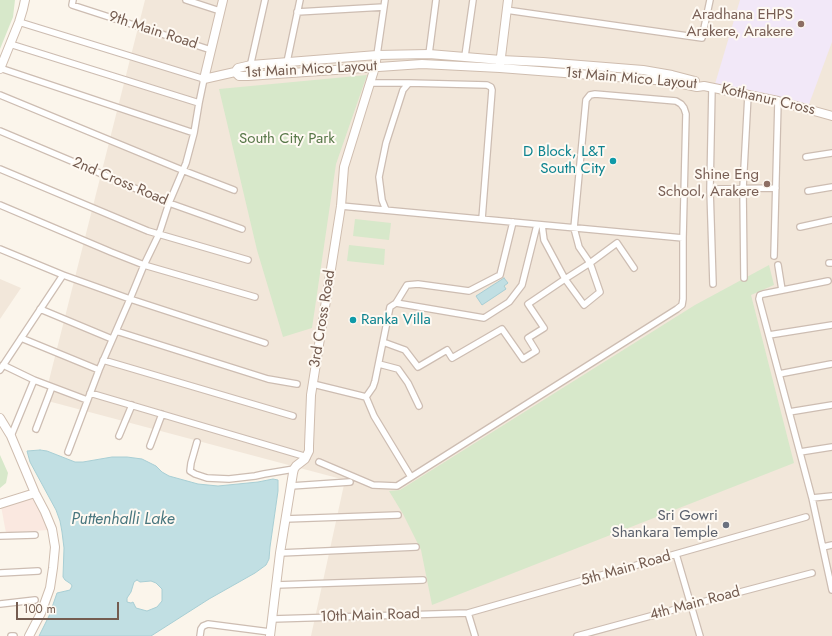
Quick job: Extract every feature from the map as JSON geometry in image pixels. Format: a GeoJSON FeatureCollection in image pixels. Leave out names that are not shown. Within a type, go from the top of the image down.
{"type":"FeatureCollection","features":[{"type":"Feature","properties":{"kind":"street"},"geometry":{"type":"LineString","coordinates":[[25,0],[19,22],[0,69],[194,132]]}},
{"type":"Feature","properties":{"kind":"street"},"geometry":{"type":"LineString","coordinates":[[186,0],[220,11]]}},
{"type":"Feature","properties":{"kind":"street"},"geometry":{"type":"LineString","coordinates":[[68,452],[103,360],[159,234],[169,203],[186,163],[223,0]]}},
{"type":"Feature","properties":{"kind":"street"},"geometry":{"type":"LineString","coordinates":[[248,76],[265,0]]}},
{"type":"Feature","properties":{"kind":"street"},"geometry":{"type":"LineString","coordinates":[[285,73],[300,0]]}},
{"type":"Feature","properties":{"kind":"street","name":"3rd Cross Road"},"geometry":{"type":"LineString","coordinates":[[307,456],[313,384],[341,206],[345,161],[375,67],[385,0]]}},
{"type":"Feature","properties":{"kind":"street"},"geometry":{"type":"LineString","coordinates":[[429,54],[436,0]]}},
{"type":"Feature","properties":{"kind":"street"},"geometry":{"type":"LineString","coordinates":[[464,56],[473,0]]}},
{"type":"Feature","properties":{"kind":"street"},"geometry":{"type":"LineString","coordinates":[[500,64],[508,0]]}},
{"type":"Feature","properties":{"kind":"street"},"geometry":{"type":"LineString","coordinates":[[506,10],[702,38],[710,0]]}},
{"type":"Feature","properties":{"kind":"street","name":"9th Main Road"},"geometry":{"type":"LineString","coordinates":[[72,3],[211,50]]}},
{"type":"Feature","properties":{"kind":"street"},"geometry":{"type":"LineString","coordinates":[[298,12],[384,7]]}},
{"type":"Feature","properties":{"kind":"street"},"geometry":{"type":"LineString","coordinates":[[19,22],[204,79]]}},
{"type":"Feature","properties":{"kind":"street"},"geometry":{"type":"LineString","coordinates":[[10,44],[199,103]]}},
{"type":"Feature","properties":{"kind":"street","name":"1st Main Mico Layout"},"geometry":{"type":"LineString","coordinates":[[204,79],[235,72],[238,68],[251,65],[377,55],[429,54],[464,56],[500,64]]}},
{"type":"Feature","properties":{"kind":"street","name":"1st Main Mico Layout"},"geometry":{"type":"LineString","coordinates":[[235,72],[239,76],[248,76],[422,64],[500,64],[543,62],[643,70],[699,82],[708,87]]}},
{"type":"Feature","properties":{"kind":"street"},"geometry":{"type":"LineString","coordinates":[[370,83],[487,85],[491,87],[492,90],[482,220]]}},
{"type":"Feature","properties":{"kind":"street"},"geometry":{"type":"LineString","coordinates":[[386,210],[382,200],[379,177],[386,143],[403,90],[409,83]]}},
{"type":"Feature","properties":{"kind":"street"},"geometry":{"type":"LineString","coordinates":[[708,87],[713,284]]}},
{"type":"Feature","properties":{"kind":"street","name":"Kothanur Cross"},"geometry":{"type":"LineString","coordinates":[[708,87],[778,101],[832,116]]}},
{"type":"Feature","properties":{"kind":"street"},"geometry":{"type":"LineString","coordinates":[[320,462],[373,485],[397,486],[682,305],[686,114],[681,104],[676,101],[595,94],[590,95],[586,100],[574,228],[580,247],[590,263],[600,292],[584,305],[565,279],[544,240],[539,225]]}},
{"type":"Feature","properties":{"kind":"street"},"geometry":{"type":"LineString","coordinates":[[744,278],[743,188],[748,94]]}},
{"type":"Feature","properties":{"kind":"street"},"geometry":{"type":"LineString","coordinates":[[0,95],[234,190]]}},
{"type":"Feature","properties":{"kind":"street"},"geometry":{"type":"LineString","coordinates":[[774,256],[778,101]]}},
{"type":"Feature","properties":{"kind":"street","name":"2nd Cross Road"},"geometry":{"type":"LineString","coordinates":[[0,131],[169,203],[242,229]]}},
{"type":"Feature","properties":{"kind":"street"},"geometry":{"type":"LineString","coordinates":[[806,157],[832,153]]}},
{"type":"Feature","properties":{"kind":"street"},"geometry":{"type":"LineString","coordinates":[[0,169],[134,225],[159,234],[248,260]]}},
{"type":"Feature","properties":{"kind":"street"},"geometry":{"type":"LineString","coordinates":[[808,191],[832,187]]}},
{"type":"Feature","properties":{"kind":"street"},"geometry":{"type":"LineString","coordinates":[[710,189],[776,188]]}},
{"type":"Feature","properties":{"kind":"street"},"geometry":{"type":"LineString","coordinates":[[0,205],[144,265],[255,297]]}},
{"type":"Feature","properties":{"kind":"street"},"geometry":{"type":"LineString","coordinates":[[341,206],[683,238]]}},
{"type":"Feature","properties":{"kind":"street"},"geometry":{"type":"LineString","coordinates":[[800,227],[832,220]]}},
{"type":"Feature","properties":{"kind":"street"},"geometry":{"type":"LineString","coordinates":[[366,397],[373,387],[390,307],[396,303],[407,284],[418,284],[469,291],[500,275],[513,222]]}},
{"type":"Feature","properties":{"kind":"street"},"geometry":{"type":"LineString","coordinates":[[396,303],[484,318],[509,302],[522,285],[539,225]]}},
{"type":"Feature","properties":{"kind":"street"},"geometry":{"type":"LineString","coordinates":[[383,342],[405,350],[418,367],[446,350],[452,358],[502,330],[523,359],[536,351],[528,338],[544,328],[528,304],[590,263],[617,243],[634,268]]}},
{"type":"Feature","properties":{"kind":"street"},"geometry":{"type":"LineString","coordinates":[[0,249],[63,275],[130,299],[265,343]]}},
{"type":"Feature","properties":{"kind":"street"},"geometry":{"type":"LineString","coordinates":[[778,265],[782,290]]}},
{"type":"Feature","properties":{"kind":"street"},"geometry":{"type":"LineString","coordinates":[[63,275],[2,367],[87,400]]}},
{"type":"Feature","properties":{"kind":"street"},"geometry":{"type":"LineString","coordinates":[[828,281],[760,295],[759,299],[812,498],[832,590]]}},
{"type":"Feature","properties":{"kind":"street"},"geometry":{"type":"LineString","coordinates":[[40,309],[112,339]]}},
{"type":"Feature","properties":{"kind":"street"},"geometry":{"type":"LineString","coordinates":[[769,335],[832,325]]}},
{"type":"Feature","properties":{"kind":"street"},"geometry":{"type":"LineString","coordinates":[[116,332],[268,379],[297,384]]}},
{"type":"Feature","properties":{"kind":"street"},"geometry":{"type":"LineString","coordinates":[[21,338],[99,370]]}},
{"type":"Feature","properties":{"kind":"street"},"geometry":{"type":"LineString","coordinates":[[103,360],[293,416]]}},
{"type":"Feature","properties":{"kind":"street"},"geometry":{"type":"LineString","coordinates":[[378,364],[398,369],[408,382],[419,406]]}},
{"type":"Feature","properties":{"kind":"street"},"geometry":{"type":"LineString","coordinates":[[779,374],[831,364]]}},
{"type":"Feature","properties":{"kind":"street"},"geometry":{"type":"LineString","coordinates":[[11,436],[34,380]]}},
{"type":"Feature","properties":{"kind":"street"},"geometry":{"type":"LineString","coordinates":[[313,384],[366,397]]}},
{"type":"Feature","properties":{"kind":"street"},"geometry":{"type":"LineString","coordinates":[[36,429],[52,387]]}},
{"type":"Feature","properties":{"kind":"street"},"geometry":{"type":"LineString","coordinates":[[90,393],[307,456],[305,460],[294,469],[229,479],[207,478],[190,471],[197,442]]}},
{"type":"Feature","properties":{"kind":"street"},"geometry":{"type":"LineString","coordinates":[[366,397],[374,416],[411,477]]}},
{"type":"Feature","properties":{"kind":"street"},"geometry":{"type":"LineString","coordinates":[[119,436],[132,405]]}},
{"type":"Feature","properties":{"kind":"street"},"geometry":{"type":"LineString","coordinates":[[789,412],[832,405]]}},
{"type":"Feature","properties":{"kind":"street"},"geometry":{"type":"LineString","coordinates":[[150,446],[162,414]]}},
{"type":"Feature","properties":{"kind":"street"},"geometry":{"type":"LineString","coordinates":[[0,418],[11,436],[45,512],[52,529],[55,547],[50,588],[41,613],[29,636]]}},
{"type":"Feature","properties":{"kind":"street"},"geometry":{"type":"LineString","coordinates":[[800,452],[832,447]]}},
{"type":"Feature","properties":{"kind":"street"},"geometry":{"type":"LineString","coordinates":[[200,636],[200,629],[208,624],[270,634],[280,553],[294,469]]}},
{"type":"Feature","properties":{"kind":"street"},"geometry":{"type":"LineString","coordinates":[[291,486],[350,482]]}},
{"type":"Feature","properties":{"kind":"street"},"geometry":{"type":"LineString","coordinates":[[0,504],[35,492]]}},
{"type":"Feature","properties":{"kind":"street"},"geometry":{"type":"LineString","coordinates":[[812,498],[832,496]]}},
{"type":"Feature","properties":{"kind":"street"},"geometry":{"type":"LineString","coordinates":[[285,519],[398,515]]}},
{"type":"Feature","properties":{"kind":"street","name":"5th Main Road"},"geometry":{"type":"LineString","coordinates":[[468,613],[806,518]]}},
{"type":"Feature","properties":{"kind":"street"},"geometry":{"type":"LineString","coordinates":[[0,536],[35,535]]}},
{"type":"Feature","properties":{"kind":"street"},"geometry":{"type":"LineString","coordinates":[[822,546],[832,545]]}},
{"type":"Feature","properties":{"kind":"street"},"geometry":{"type":"LineString","coordinates":[[280,553],[416,547]]}},
{"type":"Feature","properties":{"kind":"street"},"geometry":{"type":"LineString","coordinates":[[676,554],[700,636]]}},
{"type":"Feature","properties":{"kind":"street"},"geometry":{"type":"LineString","coordinates":[[0,573],[38,571]]}},
{"type":"Feature","properties":{"kind":"street","name":"4th Main Road"},"geometry":{"type":"LineString","coordinates":[[577,636],[691,604],[812,573]]}},
{"type":"Feature","properties":{"kind":"street"},"geometry":{"type":"LineString","coordinates":[[276,585],[423,580]]}},
{"type":"Feature","properties":{"kind":"street"},"geometry":{"type":"LineString","coordinates":[[0,604],[35,600]]}},
{"type":"Feature","properties":{"kind":"street"},"geometry":{"type":"LineString","coordinates":[[468,613],[475,636]]}},
{"type":"Feature","properties":{"kind":"street","name":"10th Main Road"},"geometry":{"type":"LineString","coordinates":[[272,619],[468,613]]}},
{"type":"Feature","properties":{"kind":"shaded area"},"geometry":{"type":"Polygon","coordinates":[[[145,0],[832,0],[832,636],[311,636],[345,480],[44,400],[145,0]]]}},
{"type":"Feature","properties":{"kind":"shaded area"},"geometry":{"type":"Polygon","coordinates":[[[740,0],[832,0],[832,42],[808,107],[715,84],[740,0]]]}},
{"type":"Feature","properties":{"kind":"shaded area"},"geometry":{"type":"Polygon","coordinates":[[[0,279],[21,288],[0,319],[0,279]]]}},
{"type":"Feature","properties":{"kind":"shaded area"},"geometry":{"type":"Polygon","coordinates":[[[35,496],[48,530],[6,533],[1,506],[35,496]]]}},
{"type":"Feature","properties":{"kind":"green space"},"geometry":{"type":"Polygon","coordinates":[[[0,0],[15,0],[13,17],[0,49],[0,0]]]}},
{"type":"Feature","properties":{"kind":"green space","name":"South City Park"},"geometry":{"type":"Polygon","coordinates":[[[367,75],[336,164],[312,328],[283,337],[257,250],[219,89],[367,75]]]}},
{"type":"Feature","properties":{"kind":"green space"},"geometry":{"type":"Polygon","coordinates":[[[355,219],[391,223],[389,240],[353,236],[355,219]]]}},
{"type":"Feature","properties":{"kind":"green space"},"geometry":{"type":"Polygon","coordinates":[[[349,245],[385,249],[384,265],[347,261],[349,245]]]}},
{"type":"Feature","properties":{"kind":"green space"},"geometry":{"type":"Polygon","coordinates":[[[769,265],[774,285],[751,295],[794,463],[432,605],[421,550],[403,514],[389,491],[400,490],[695,305],[769,265]]]}},
{"type":"Feature","properties":{"kind":"green space"},"geometry":{"type":"Polygon","coordinates":[[[0,455],[8,473],[6,483],[0,488],[0,455]]]}},
{"type":"Feature","properties":{"kind":"water"},"geometry":{"type":"Polygon","coordinates":[[[504,278],[508,283],[504,286],[506,289],[482,305],[476,296],[504,278]]]}},
{"type":"Feature","properties":{"kind":"water","name":"Puttenhalli Lake"},"geometry":{"type":"Polygon","coordinates":[[[27,451],[47,451],[75,462],[112,457],[142,459],[156,466],[169,476],[198,484],[218,486],[273,479],[278,480],[278,491],[269,559],[266,565],[255,573],[209,599],[151,636],[39,636],[49,616],[57,593],[70,590],[72,586],[63,577],[64,548],[60,521],[56,510],[30,462],[27,451]],[[137,580],[134,582],[131,592],[127,598],[127,602],[133,602],[136,608],[147,611],[157,607],[162,601],[162,589],[156,583],[151,581],[140,582],[137,580]]]}},
{"type":"Feature","properties":{"kind":"place","name":"Aradhana EHPS Arakere, Arakere"},"geometry":{"type":"Point","coordinates":[801,24]}},
{"type":"Feature","properties":{"kind":"place","name":"D Block, L&T South City"},"geometry":{"type":"Point","coordinates":[613,161]}},
{"type":"Feature","properties":{"kind":"place","name":"Shine Eng School, Arakere"},"geometry":{"type":"Point","coordinates":[767,184]}},
{"type":"Feature","properties":{"kind":"place","name":"Ranka Villa"},"geometry":{"type":"Point","coordinates":[353,320]}},
{"type":"Feature","properties":{"kind":"place","name":"Sri Gowri Shankara Temple"},"geometry":{"type":"Point","coordinates":[726,525]}}]}
